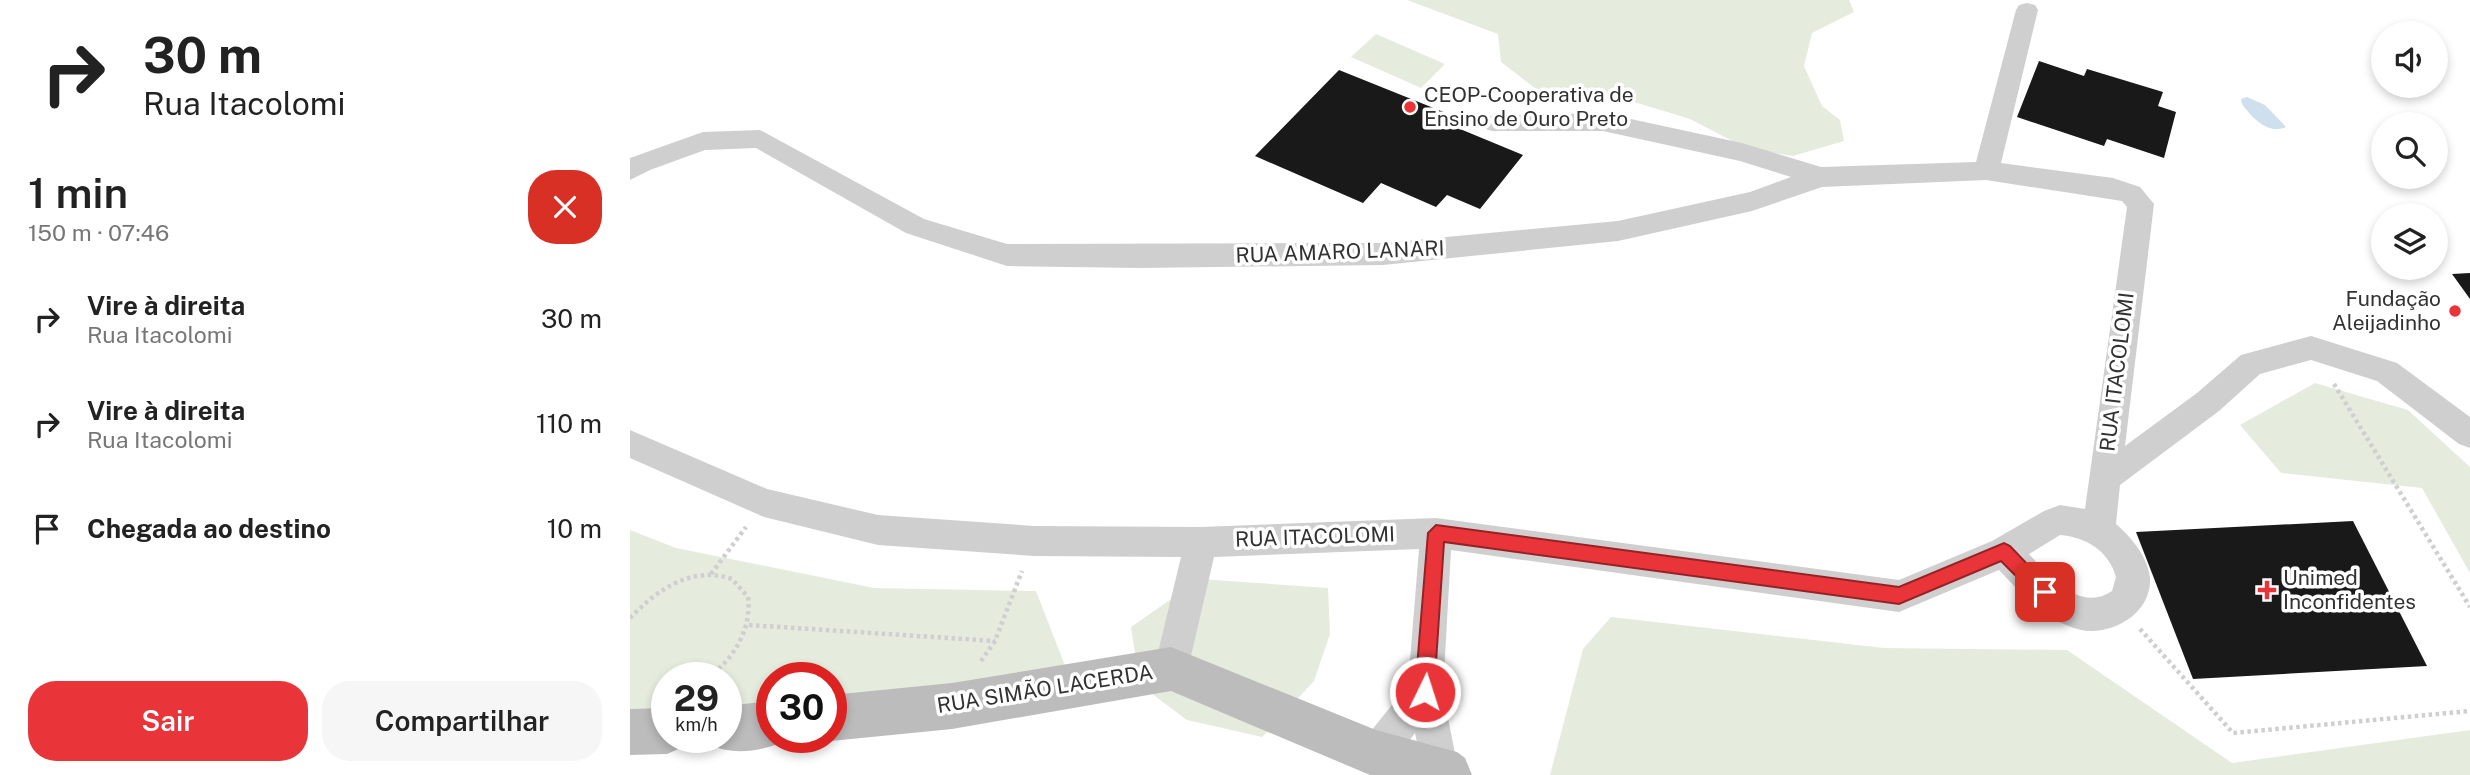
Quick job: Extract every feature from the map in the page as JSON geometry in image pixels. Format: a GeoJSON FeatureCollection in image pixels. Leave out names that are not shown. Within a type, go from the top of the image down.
{"type":"FeatureCollection","features":[{"type":"Feature","properties":{"kind":"street"},"geometry":{"type":"LineString","coordinates":[[1986,171],[2027,10]]}},
{"type":"Feature","properties":{"kind":"street"},"geometry":{"type":"LineString","coordinates":[[1492,122],[1602,122],[1742,152],[1821,177]]}},
{"type":"Feature","properties":{"kind":"street","name":"RUA AMARO LANARI"},"geometry":{"type":"LineString","coordinates":[[630,171],[641,163],[704,141],[760,139],[915,226],[1007,255],[1383,254],[1618,231],[1752,201],[1821,177],[1986,171],[2113,188],[2131,194],[2141,204],[2140,216]]}},
{"type":"Feature","properties":{"kind":"street"},"geometry":{"type":"LineString","coordinates":[[1742,152],[1752,201]]}},
{"type":"Feature","properties":{"kind":"street","name":"RUA ITACOLOMI"},"geometry":{"type":"LineString","coordinates":[[630,444],[765,503],[878,530],[1034,541],[1201,542],[1436,533],[1899,596],[2004,552],[2044,526],[2060,520],[2080,521],[2099,528],[2140,216]]}},
{"type":"Feature","properties":{"kind":"street"},"geometry":{"type":"LineString","coordinates":[[2104,479],[2208,402],[2251,364],[2311,348],[2386,372],[2470,435]]}},
{"type":"Feature","properties":{"kind":"street"},"geometry":{"type":"LineString","coordinates":[[2004,552],[2062,606],[2083,614],[2103,615],[2121,608],[2132,594],[2134,577],[2129,558],[2099,528]]}},
{"type":"Feature","properties":{"kind":"street"},"geometry":{"type":"LineString","coordinates":[[1436,533],[1425,692],[1444,772]]}},
{"type":"Feature","properties":{"kind":"street"},"geometry":{"type":"LineString","coordinates":[[1171,669],[1201,542]]}},
{"type":"Feature","properties":{"kind":"street","name":"RUA SIMÃO LACERDA"},"geometry":{"type":"LineString","coordinates":[[847,716],[952,706],[1171,669],[1376,754],[1444,772]]}},
{"type":"Feature","properties":{"kind":"street"},"geometry":{"type":"LineString","coordinates":[[1376,754],[1425,692]]}},
{"type":"Feature","properties":{"kind":"street"},"geometry":{"type":"LineString","coordinates":[[630,732],[651,731]]}},
{"type":"Feature","properties":{"kind":"path"},"geometry":{"type":"LineString","coordinates":[[2311,348],[2470,607]]}},
{"type":"Feature","properties":{"kind":"path"},"geometry":{"type":"LineString","coordinates":[[711,574],[765,503]]}},
{"type":"Feature","properties":{"kind":"path"},"geometry":{"type":"LineString","coordinates":[[952,706],[995,641],[1034,541]]}},
{"type":"Feature","properties":{"kind":"path"},"geometry":{"type":"LineString","coordinates":[[630,618],[666,587],[689,577],[711,574],[733,578],[746,589],[751,605],[750,625],[732,656],[725,662]]}},
{"type":"Feature","properties":{"kind":"path"},"geometry":{"type":"LineString","coordinates":[[2121,608],[2233,733],[2470,712]]}},
{"type":"Feature","properties":{"kind":"path"},"geometry":{"type":"LineString","coordinates":[[750,625],[995,641]]}},
{"type":"Feature","properties":{"kind":"shaded area"},"geometry":{"type":"Polygon","coordinates":[[[1407,0],[1849,0],[1854,12],[1812,33],[1804,66],[1822,106],[1840,120],[1844,141],[1793,156],[1746,148],[1690,119],[1634,102],[1544,95],[1501,62],[1498,34],[1407,0]]]}},
{"type":"Feature","properties":{"kind":"shaded area"},"geometry":{"type":"Polygon","coordinates":[[[1376,34],[1445,64],[1421,88],[1351,57],[1376,34]]]}},
{"type":"Feature","properties":{"kind":"shaded area"},"geometry":{"type":"Polygon","coordinates":[[[2315,383],[2408,410],[2470,467],[2470,573],[2422,488],[2281,473],[2240,425],[2315,383]]]}},
{"type":"Feature","properties":{"kind":"shaded area"},"geometry":{"type":"Polygon","coordinates":[[[630,530],[676,548],[874,588],[1036,591],[1067,671],[847,699],[847,662],[756,662],[756,705],[742,705],[742,662],[651,662],[651,713],[630,715],[630,530]]]}},
{"type":"Feature","properties":{"kind":"shaded area"},"geometry":{"type":"Polygon","coordinates":[[[1200,579],[1328,588],[1330,634],[1314,681],[1262,737],[1187,720],[1140,685],[1131,627],[1200,579]]]}},
{"type":"Feature","properties":{"kind":"shaded area"},"geometry":{"type":"Polygon","coordinates":[[[1611,617],[1884,648],[2067,650],[2232,763],[2470,730],[2470,775],[1550,775],[1583,649],[1611,617]]]}},
{"type":"Feature","properties":{"kind":"water"},"geometry":{"type":"Polygon","coordinates":[[[2247,97],[2265,105],[2286,127],[2273,129],[2261,124],[2242,104],[2241,99],[2247,97]]]}},
{"type":"Feature","properties":{"kind":"building"},"geometry":{"type":"Polygon","coordinates":[[[2039,61],[2084,76],[2087,69],[2163,92],[2158,106],[2176,112],[2164,158],[2107,139],[2104,146],[2017,117],[2039,61]]]}},
{"type":"Feature","properties":{"kind":"building"},"geometry":{"type":"Polygon","coordinates":[[[1339,70],[1451,115],[1448,124],[1523,155],[1480,209],[1447,195],[1436,207],[1381,183],[1363,203],[1255,156],[1339,70]]]}},
{"type":"Feature","properties":{"kind":"building"},"geometry":{"type":"Polygon","coordinates":[[[2470,273],[2470,299],[2452,274],[2470,273]]]}},
{"type":"Feature","properties":{"kind":"building"},"geometry":{"type":"Polygon","coordinates":[[[2353,521],[2427,666],[2193,679],[2136,532],[2353,521]]]}},
{"type":"Feature","properties":{"kind":"place","name":"CEOP-Cooperativa de Ensino de Ouro Preto"},"geometry":{"type":"Point","coordinates":[1410,107]}},
{"type":"Feature","properties":{"kind":"place","name":"Fundação Aleijadinho"},"geometry":{"type":"Point","coordinates":[2455,311]}},
{"type":"Feature","properties":{"kind":"place","name":"Unimed Inconfidentes"},"geometry":{"type":"Point","coordinates":[2267,590]}},
{"type":"Feature","properties":{"kind":"route"},"geometry":{"type":"LineString","coordinates":[[1425,692],[1436,533],[1899,596],[2004,552],[2045,592]]}}]}
